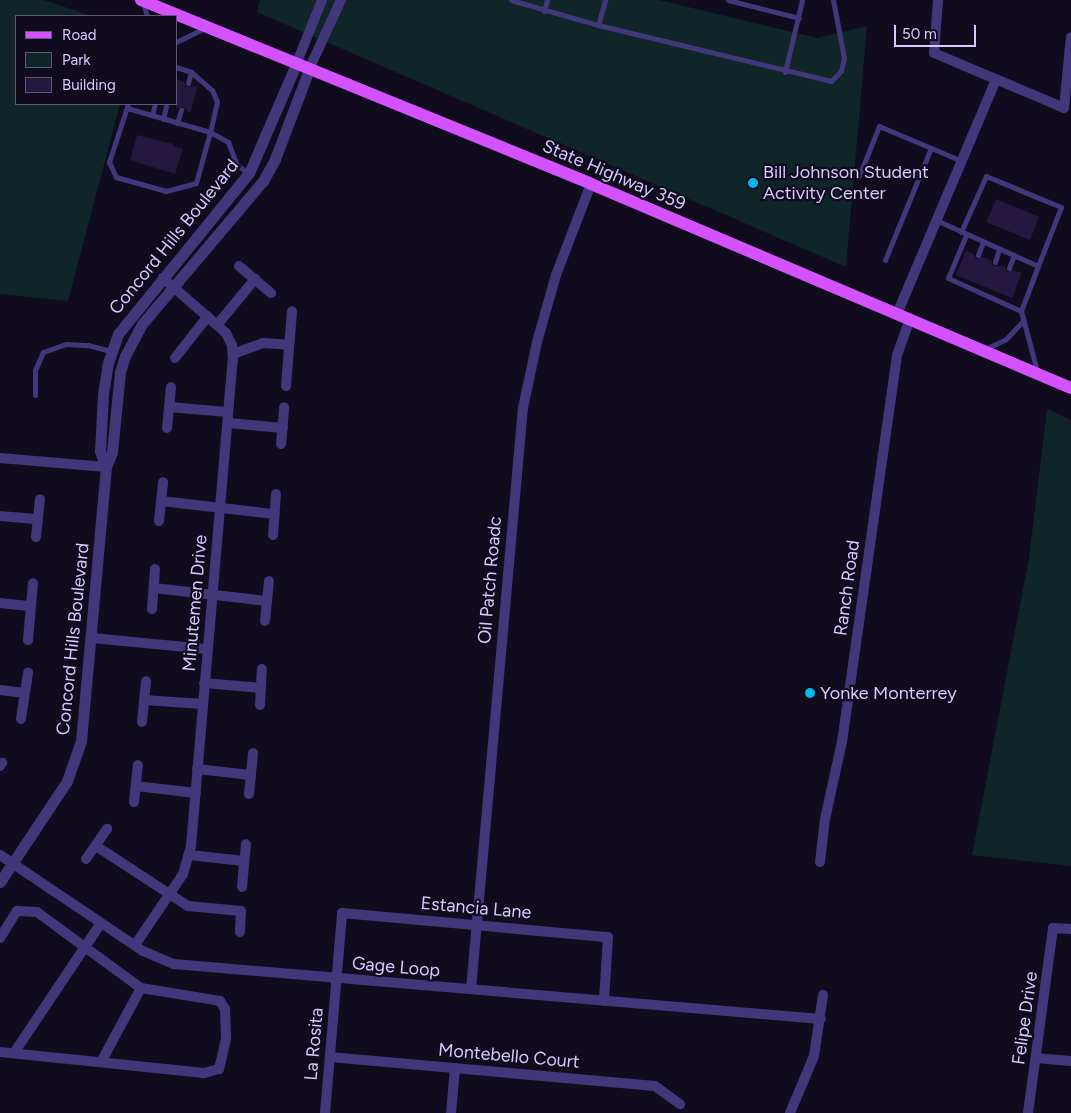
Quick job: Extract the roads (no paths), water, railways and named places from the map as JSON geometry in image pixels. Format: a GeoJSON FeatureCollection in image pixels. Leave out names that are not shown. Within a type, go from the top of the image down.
{"type":"FeatureCollection","features":[{"type":"Feature","properties":{"kind":"main road","name":"State Highway 359"},"geometry":{"type":"LineString","coordinates":[[142,0],[210,26],[591,184],[1071,388]]}},
{"type":"Feature","properties":{"kind":"street"},"geometry":{"type":"LineString","coordinates":[[297,62],[322,0]]}},
{"type":"Feature","properties":{"kind":"street"},"geometry":{"type":"LineString","coordinates":[[310,67],[341,0]]}},
{"type":"Feature","properties":{"kind":"street"},"geometry":{"type":"LineString","coordinates":[[938,0],[934,52],[1064,108],[1071,37]]}},
{"type":"Feature","properties":{"kind":"street","name":"Concord Hills Boulevard"},"geometry":{"type":"LineString","coordinates":[[106,467],[100,451],[104,386],[111,351],[128,319],[249,174],[297,62]]}},
{"type":"Feature","properties":{"kind":"street","name":"Concord Hills Boulevard"},"geometry":{"type":"LineString","coordinates":[[0,882],[67,781],[76,761],[85,716],[106,467],[112,452],[120,372],[125,356],[142,324],[263,181],[275,159],[310,67]]}},
{"type":"Feature","properties":{"kind":"street"},"geometry":{"type":"LineString","coordinates":[[897,314],[996,80]]}},
{"type":"Feature","properties":{"kind":"street"},"geometry":{"type":"LineString","coordinates":[[249,174],[263,181]]}},
{"type":"Feature","properties":{"kind":"street","name":"Oil Patch Roadc"},"geometry":{"type":"LineString","coordinates":[[471,989],[523,408],[537,342],[554,285],[591,184]]}},
{"type":"Feature","properties":{"kind":"street"},"geometry":{"type":"LineString","coordinates":[[239,266],[271,293]]}},
{"type":"Feature","properties":{"kind":"street","name":"Minutemen Drive"},"geometry":{"type":"LineString","coordinates":[[135,946],[169,895],[190,855],[233,354],[230,339],[208,316],[163,278]]}},
{"type":"Feature","properties":{"kind":"street"},"geometry":{"type":"LineString","coordinates":[[217,325],[255,280]]}},
{"type":"Feature","properties":{"kind":"street"},"geometry":{"type":"LineString","coordinates":[[286,386],[292,311]]}},
{"type":"Feature","properties":{"kind":"street"},"geometry":{"type":"LineString","coordinates":[[174,358],[208,316]]}},
{"type":"Feature","properties":{"kind":"street","name":"Ranch Road"},"geometry":{"type":"LineString","coordinates":[[820,862],[825,819],[842,742],[896,355],[910,319]]}},
{"type":"Feature","properties":{"kind":"street"},"geometry":{"type":"LineString","coordinates":[[233,354],[263,343],[289,345]]}},
{"type":"Feature","properties":{"kind":"street"},"geometry":{"type":"LineString","coordinates":[[111,351],[125,356]]}},
{"type":"Feature","properties":{"kind":"street"},"geometry":{"type":"LineString","coordinates":[[167,428],[171,387]]}},
{"type":"Feature","properties":{"kind":"street"},"geometry":{"type":"LineString","coordinates":[[169,407],[283,428]]}},
{"type":"Feature","properties":{"kind":"street"},"geometry":{"type":"LineString","coordinates":[[281,444],[284,407]]}},
{"type":"Feature","properties":{"kind":"street"},"geometry":{"type":"LineString","coordinates":[[0,458],[106,467]]}},
{"type":"Feature","properties":{"kind":"street"},"geometry":{"type":"LineString","coordinates":[[159,521],[162,482]]}},
{"type":"Feature","properties":{"kind":"street"},"geometry":{"type":"LineString","coordinates":[[273,535],[276,494]]}},
{"type":"Feature","properties":{"kind":"street"},"geometry":{"type":"LineString","coordinates":[[36,537],[40,499]]}},
{"type":"Feature","properties":{"kind":"street"},"geometry":{"type":"LineString","coordinates":[[161,501],[220,506],[274,514]]}},
{"type":"Feature","properties":{"kind":"street"},"geometry":{"type":"LineString","coordinates":[[0,516],[38,519]]}},
{"type":"Feature","properties":{"kind":"street"},"geometry":{"type":"LineString","coordinates":[[152,609],[156,569]]}},
{"type":"Feature","properties":{"kind":"street"},"geometry":{"type":"LineString","coordinates":[[265,622],[269,581]]}},
{"type":"Feature","properties":{"kind":"street"},"geometry":{"type":"LineString","coordinates":[[28,640],[33,583]]}},
{"type":"Feature","properties":{"kind":"street"},"geometry":{"type":"LineString","coordinates":[[154,588],[267,601]]}},
{"type":"Feature","properties":{"kind":"street"},"geometry":{"type":"LineString","coordinates":[[0,603],[31,606]]}},
{"type":"Feature","properties":{"kind":"street"},"geometry":{"type":"LineString","coordinates":[[92,638],[207,649]]}},
{"type":"Feature","properties":{"kind":"street"},"geometry":{"type":"LineString","coordinates":[[260,705],[262,669]]}},
{"type":"Feature","properties":{"kind":"street"},"geometry":{"type":"LineString","coordinates":[[21,719],[28,673]]}},
{"type":"Feature","properties":{"kind":"street"},"geometry":{"type":"LineString","coordinates":[[142,722],[146,681]]}},
{"type":"Feature","properties":{"kind":"street"},"geometry":{"type":"LineString","coordinates":[[204,683],[261,688]]}},
{"type":"Feature","properties":{"kind":"street"},"geometry":{"type":"LineString","coordinates":[[0,690],[25,693]]}},
{"type":"Feature","properties":{"kind":"street"},"geometry":{"type":"LineString","coordinates":[[144,700],[203,704]]}},
{"type":"Feature","properties":{"kind":"street"},"geometry":{"type":"LineString","coordinates":[[249,794],[253,752]]}},
{"type":"Feature","properties":{"kind":"street"},"geometry":{"type":"LineString","coordinates":[[134,802],[138,765]]}},
{"type":"Feature","properties":{"kind":"street"},"geometry":{"type":"LineString","coordinates":[[197,769],[251,774]]}},
{"type":"Feature","properties":{"kind":"street"},"geometry":{"type":"LineString","coordinates":[[136,786],[196,793]]}},
{"type":"Feature","properties":{"kind":"street"},"geometry":{"type":"LineString","coordinates":[[86,859],[107,829]]}},
{"type":"Feature","properties":{"kind":"street"},"geometry":{"type":"LineString","coordinates":[[242,887],[246,844]]}},
{"type":"Feature","properties":{"kind":"street"},"geometry":{"type":"LineString","coordinates":[[96,846],[188,906],[241,911],[240,932]]}},
{"type":"Feature","properties":{"kind":"street","name":"Gage Loop"},"geometry":{"type":"LineString","coordinates":[[0,855],[135,946],[174,964],[821,1019]]}},
{"type":"Feature","properties":{"kind":"street"},"geometry":{"type":"LineString","coordinates":[[190,855],[244,861]]}},
{"type":"Feature","properties":{"kind":"street"},"geometry":{"type":"LineString","coordinates":[[0,938],[18,911],[28,909],[141,988],[220,1001],[225,1009],[226,1039],[219,1069],[204,1073],[0,1052]]}},
{"type":"Feature","properties":{"kind":"street","name":"Estancia Lane"},"geometry":{"type":"LineString","coordinates":[[336,978],[342,913],[608,937],[604,1001]]}},
{"type":"Feature","properties":{"kind":"street"},"geometry":{"type":"LineString","coordinates":[[14,1053],[83,946],[101,923]]}},
{"type":"Feature","properties":{"kind":"street","name":"Felipe Drive"},"geometry":{"type":"LineString","coordinates":[[1028,1113],[1053,928],[1071,929]]}},
{"type":"Feature","properties":{"kind":"street","name":"La Rosita"},"geometry":{"type":"LineString","coordinates":[[325,1113],[336,978]]}},
{"type":"Feature","properties":{"kind":"street"},"geometry":{"type":"LineString","coordinates":[[101,1062],[141,988]]}},
{"type":"Feature","properties":{"kind":"street"},"geometry":{"type":"LineString","coordinates":[[790,1113],[809,1072],[821,1019],[823,994]]}},
{"type":"Feature","properties":{"kind":"street","name":"Montebello Court"},"geometry":{"type":"LineString","coordinates":[[330,1056],[655,1086],[680,1104]]}},
{"type":"Feature","properties":{"kind":"street"},"geometry":{"type":"LineString","coordinates":[[1036,1058],[1071,1061]]}},
{"type":"Feature","properties":{"kind":"street"},"geometry":{"type":"LineString","coordinates":[[451,1113],[455,1068]]}},
{"type":"Feature","properties":{"kind":"lane"},"geometry":{"type":"LineString","coordinates":[[142,0],[147,15]]}},
{"type":"Feature","properties":{"kind":"lane"},"geometry":{"type":"LineString","coordinates":[[511,0],[598,25],[785,72],[831,81],[842,71],[844,58],[833,0]]}},
{"type":"Feature","properties":{"kind":"lane"},"geometry":{"type":"LineString","coordinates":[[544,11],[547,0]]}},
{"type":"Feature","properties":{"kind":"lane"},"geometry":{"type":"LineString","coordinates":[[598,25],[604,0]]}},
{"type":"Feature","properties":{"kind":"lane"},"geometry":{"type":"LineString","coordinates":[[728,0],[799,18]]}},
{"type":"Feature","properties":{"kind":"lane"},"geometry":{"type":"LineString","coordinates":[[785,72],[802,0]]}},
{"type":"Feature","properties":{"kind":"lane"},"geometry":{"type":"LineString","coordinates":[[178,41],[210,26]]}},
{"type":"Feature","properties":{"kind":"lane"},"geometry":{"type":"LineString","coordinates":[[178,68],[191,72],[212,90],[217,102],[210,132],[196,183],[166,191],[116,177],[109,162],[127,106],[210,132],[228,142],[236,165],[249,174]]}},
{"type":"Feature","properties":{"kind":"lane"},"geometry":{"type":"LineString","coordinates":[[188,83],[191,72]]}},
{"type":"Feature","properties":{"kind":"lane"},"geometry":{"type":"LineString","coordinates":[[152,115],[155,105]]}},
{"type":"Feature","properties":{"kind":"lane"},"geometry":{"type":"LineString","coordinates":[[163,118],[166,106]]}},
{"type":"Feature","properties":{"kind":"lane"},"geometry":{"type":"LineString","coordinates":[[178,123],[181,110]]}},
{"type":"Feature","properties":{"kind":"lane"},"geometry":{"type":"LineString","coordinates":[[859,176],[879,126],[962,161]]}},
{"type":"Feature","properties":{"kind":"lane"},"geometry":{"type":"LineString","coordinates":[[885,260],[931,148]]}},
{"type":"Feature","properties":{"kind":"lane"},"geometry":{"type":"LineString","coordinates":[[1021,311],[948,278],[986,176],[1061,207],[1021,311],[1037,374]]}},
{"type":"Feature","properties":{"kind":"lane"},"geometry":{"type":"LineString","coordinates":[[936,220],[1038,266]]}},
{"type":"Feature","properties":{"kind":"lane"},"geometry":{"type":"LineString","coordinates":[[978,255],[983,242]]}},
{"type":"Feature","properties":{"kind":"lane"},"geometry":{"type":"LineString","coordinates":[[995,262],[999,249]]}},
{"type":"Feature","properties":{"kind":"lane"},"geometry":{"type":"LineString","coordinates":[[1009,268],[1014,255]]}},
{"type":"Feature","properties":{"kind":"lane"},"geometry":{"type":"LineString","coordinates":[[966,286],[968,280]]}},
{"type":"Feature","properties":{"kind":"lane"},"geometry":{"type":"LineString","coordinates":[[982,293],[985,286]]}},
{"type":"Feature","properties":{"kind":"lane"},"geometry":{"type":"LineString","coordinates":[[997,300],[1000,293]]}},
{"type":"Feature","properties":{"kind":"lane"},"geometry":{"type":"LineString","coordinates":[[982,350],[1006,339],[1024,320]]}},
{"type":"Feature","properties":{"kind":"lane"},"geometry":{"type":"LineString","coordinates":[[35,396],[35,370],[43,352],[66,344],[111,351]]}},
{"type":"Feature","properties":{"kind":"place","name":"Bill Johnson Student Activity Center"},"geometry":{"type":"Point","coordinates":[753,183]}},
{"type":"Feature","properties":{"kind":"place","name":"Yonke Monterrey"},"geometry":{"type":"Point","coordinates":[810,693]}}]}
